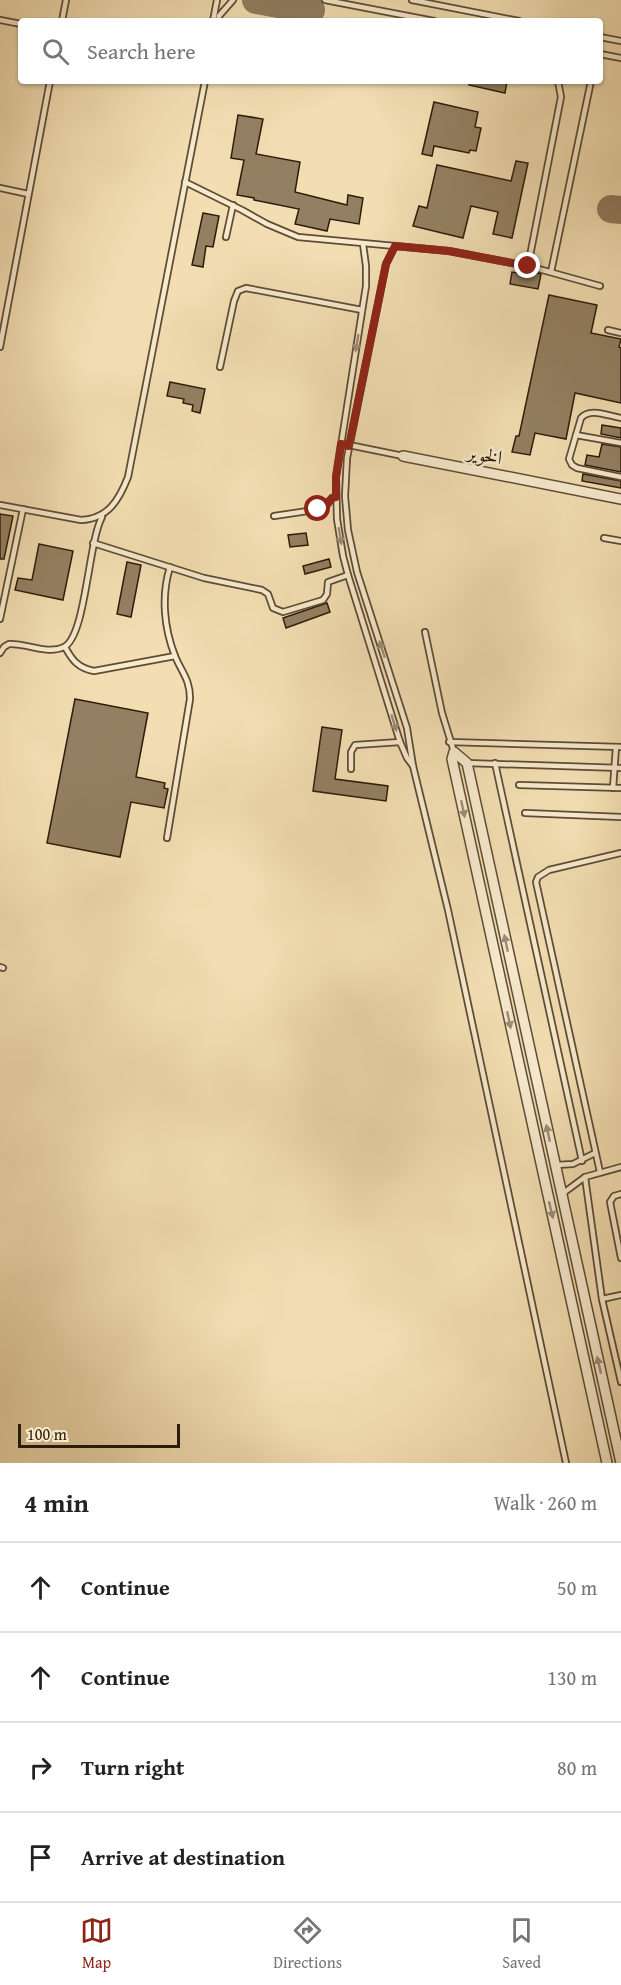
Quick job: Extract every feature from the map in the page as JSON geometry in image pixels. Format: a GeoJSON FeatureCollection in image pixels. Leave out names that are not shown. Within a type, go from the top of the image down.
{"type":"FeatureCollection","features":[{"type":"Feature","properties":{"kind":"street","name":"الخوير"},"geometry":{"type":"LineString","coordinates":[[402,456],[621,499]]}},
{"type":"Feature","properties":{"kind":"street"},"geometry":{"type":"LineString","coordinates":[[607,1463],[452,759],[454,752],[467,762],[621,1463]]}},
{"type":"Feature","properties":{"kind":"street"},"geometry":{"type":"LineString","coordinates":[[547,1190],[560,1191]]}},
{"type":"Feature","properties":{"kind":"lane"},"geometry":{"type":"LineString","coordinates":[[63,18],[66,0]]}},
{"type":"Feature","properties":{"kind":"lane"},"geometry":{"type":"LineString","coordinates":[[214,18],[217,0]]}},
{"type":"Feature","properties":{"kind":"lane"},"geometry":{"type":"LineString","coordinates":[[219,18],[233,0]]}},
{"type":"Feature","properties":{"kind":"lane"},"geometry":{"type":"LineString","coordinates":[[325,0],[418,18]]}},
{"type":"Feature","properties":{"kind":"lane"},"geometry":{"type":"LineString","coordinates":[[412,0],[504,18]]}},
{"type":"Feature","properties":{"kind":"lane"},"geometry":{"type":"LineString","coordinates":[[0,20],[18,23]]}},
{"type":"Feature","properties":{"kind":"lane"},"geometry":{"type":"LineString","coordinates":[[603,38],[621,41]]}},
{"type":"Feature","properties":{"kind":"lane"},"geometry":{"type":"LineString","coordinates":[[603,55],[621,58]]}},
{"type":"Feature","properties":{"kind":"lane"},"geometry":{"type":"LineString","coordinates":[[0,347],[49,84]]}},
{"type":"Feature","properties":{"kind":"lane"},"geometry":{"type":"LineString","coordinates":[[0,653],[2,645],[13,644],[47,649],[65,647],[71,641],[78,625],[93,543],[103,516],[120,496],[128,477],[204,84]]}},
{"type":"Feature","properties":{"kind":"lane"},"geometry":{"type":"LineString","coordinates":[[528,266],[561,97],[559,84]]}},
{"type":"Feature","properties":{"kind":"lane"},"geometry":{"type":"LineString","coordinates":[[551,272],[590,84]]}},
{"type":"Feature","properties":{"kind":"lane"},"geometry":{"type":"LineString","coordinates":[[185,182],[267,224],[298,237],[449,251],[528,266],[600,286]]}},
{"type":"Feature","properties":{"kind":"lane"},"geometry":{"type":"LineString","coordinates":[[0,188],[28,194]]}},
{"type":"Feature","properties":{"kind":"lane"},"geometry":{"type":"LineString","coordinates":[[226,237],[233,205]]}},
{"type":"Feature","properties":{"kind":"lane"},"geometry":{"type":"LineString","coordinates":[[363,244],[367,276],[336,477],[336,497],[341,544],[348,575],[400,742],[413,766]]}},
{"type":"Feature","properties":{"kind":"lane"},"geometry":{"type":"LineString","coordinates":[[395,246],[386,264],[345,471],[345,496],[353,555],[407,728],[413,766],[448,910],[566,1463]]}},
{"type":"Feature","properties":{"kind":"lane"},"geometry":{"type":"LineString","coordinates":[[220,367],[238,291],[246,288],[362,310]]}},
{"type":"Feature","properties":{"kind":"lane"},"geometry":{"type":"LineString","coordinates":[[608,330],[621,333]]}},
{"type":"Feature","properties":{"kind":"lane"},"geometry":{"type":"LineString","coordinates":[[621,418],[587,413],[581,418],[569,455],[572,465],[577,468],[621,477]]}},
{"type":"Feature","properties":{"kind":"lane"},"geometry":{"type":"LineString","coordinates":[[576,435],[621,443]]}},
{"type":"Feature","properties":{"kind":"lane","name":"الخوير"},"geometry":{"type":"LineString","coordinates":[[341,444],[402,456]]}},
{"type":"Feature","properties":{"kind":"lane"},"geometry":{"type":"LineString","coordinates":[[274,516],[321,509],[330,499],[336,497]]}},
{"type":"Feature","properties":{"kind":"lane"},"geometry":{"type":"LineString","coordinates":[[0,505],[81,520],[103,516]]}},
{"type":"Feature","properties":{"kind":"lane"},"geometry":{"type":"LineString","coordinates":[[0,619],[23,509]]}},
{"type":"Feature","properties":{"kind":"lane"},"geometry":{"type":"LineString","coordinates":[[604,538],[621,541]]}},
{"type":"Feature","properties":{"kind":"lane"},"geometry":{"type":"LineString","coordinates":[[93,543],[222,582],[262,590],[268,594],[273,608],[283,612],[323,600],[327,594],[328,582],[348,575]]}},
{"type":"Feature","properties":{"kind":"lane"},"geometry":{"type":"LineString","coordinates":[[167,838],[190,699],[186,676],[175,656],[165,609],[165,587],[170,567]]}},
{"type":"Feature","properties":{"kind":"lane"},"geometry":{"type":"LineString","coordinates":[[425,632],[449,742],[454,752]]}},
{"type":"Feature","properties":{"kind":"lane"},"geometry":{"type":"LineString","coordinates":[[65,647],[73,662],[83,669],[94,671],[175,656]]}},
{"type":"Feature","properties":{"kind":"lane"},"geometry":{"type":"LineString","coordinates":[[351,769],[351,752],[355,745],[400,742]]}},
{"type":"Feature","properties":{"kind":"lane"},"geometry":{"type":"LineString","coordinates":[[449,742],[618,747],[613,768],[613,788]]}},
{"type":"Feature","properties":{"kind":"lane"},"geometry":{"type":"LineString","coordinates":[[467,762],[621,768]]}},
{"type":"Feature","properties":{"kind":"lane"},"geometry":{"type":"LineString","coordinates":[[495,763],[582,1161]]}},
{"type":"Feature","properties":{"kind":"lane"},"geometry":{"type":"LineString","coordinates":[[519,785],[621,788]]}},
{"type":"Feature","properties":{"kind":"lane"},"geometry":{"type":"LineString","coordinates":[[525,813],[621,817]]}},
{"type":"Feature","properties":{"kind":"lane"},"geometry":{"type":"LineString","coordinates":[[600,1172],[536,882],[538,877],[549,870],[621,853]]}},
{"type":"Feature","properties":{"kind":"lane"},"geometry":{"type":"LineString","coordinates":[[554,1165],[573,1164],[595,1153]]}},
{"type":"Feature","properties":{"kind":"lane"},"geometry":{"type":"LineString","coordinates":[[560,1191],[585,1177],[621,1167]]}},
{"type":"Feature","properties":{"kind":"lane"},"geometry":{"type":"LineString","coordinates":[[585,1177],[602,1299],[621,1382]]}},
{"type":"Feature","properties":{"kind":"lane"},"geometry":{"type":"LineString","coordinates":[[621,1194],[614,1196],[610,1202],[621,1258]]}},
{"type":"Feature","properties":{"kind":"lane"},"geometry":{"type":"LineString","coordinates":[[602,1299],[621,1295]]}},
{"type":"Feature","properties":{"kind":"building"},"geometry":{"type":"Polygon","coordinates":[[[469,84],[506,84],[505,93],[469,84]]]}},
{"type":"Feature","properties":{"kind":"building"},"geometry":{"type":"Polygon","coordinates":[[[434,102],[478,112],[475,127],[481,128],[476,151],[470,150],[469,153],[434,146],[432,156],[422,154],[434,102]]]}},
{"type":"Feature","properties":{"kind":"building"},"geometry":{"type":"Polygon","coordinates":[[[238,115],[263,119],[256,154],[300,162],[295,192],[347,205],[348,195],[363,198],[359,224],[330,219],[327,231],[295,224],[299,209],[237,195],[244,160],[231,158],[238,115]]]}},
{"type":"Feature","properties":{"kind":"building"},"geometry":{"type":"Polygon","coordinates":[[[516,161],[528,163],[512,238],[493,234],[498,212],[471,206],[463,238],[413,226],[419,206],[427,208],[437,165],[511,181],[516,161]]]}},
{"type":"Feature","properties":{"kind":"building"},"geometry":{"type":"Polygon","coordinates":[[[203,213],[219,216],[213,247],[206,246],[203,267],[192,265],[203,213]]]}},
{"type":"Feature","properties":{"kind":"building"},"geometry":{"type":"Polygon","coordinates":[[[524,270],[541,274],[538,289],[510,284],[512,272],[523,274],[524,270]]]}},
{"type":"Feature","properties":{"kind":"building"},"geometry":{"type":"Polygon","coordinates":[[[549,295],[597,305],[591,333],[621,339],[619,347],[621,348],[621,403],[575,393],[566,439],[535,433],[530,455],[512,452],[516,436],[519,436],[549,295]]]}},
{"type":"Feature","properties":{"kind":"building"},"geometry":{"type":"Polygon","coordinates":[[[170,382],[205,389],[200,413],[192,411],[193,405],[183,403],[184,399],[167,396],[170,382]]]}},
{"type":"Feature","properties":{"kind":"building"},"geometry":{"type":"Polygon","coordinates":[[[602,425],[621,428],[621,438],[601,434],[602,425]]]}},
{"type":"Feature","properties":{"kind":"building"},"geometry":{"type":"Polygon","coordinates":[[[602,444],[621,447],[621,472],[585,465],[587,455],[599,457],[602,444]]]}},
{"type":"Feature","properties":{"kind":"building"},"geometry":{"type":"Polygon","coordinates":[[[583,474],[621,481],[621,488],[582,481],[583,474]]]}},
{"type":"Feature","properties":{"kind":"building"},"geometry":{"type":"Polygon","coordinates":[[[0,514],[13,516],[4,559],[0,559],[0,514]]]}},
{"type":"Feature","properties":{"kind":"building"},"geometry":{"type":"Polygon","coordinates":[[[306,533],[308,545],[290,547],[288,535],[306,533]]]}},
{"type":"Feature","properties":{"kind":"building"},"geometry":{"type":"Polygon","coordinates":[[[39,544],[73,551],[63,600],[15,590],[18,578],[32,580],[39,544]]]}},
{"type":"Feature","properties":{"kind":"building"},"geometry":{"type":"Polygon","coordinates":[[[329,559],[331,567],[305,574],[303,566],[329,559]]]}},
{"type":"Feature","properties":{"kind":"building"},"geometry":{"type":"Polygon","coordinates":[[[127,562],[141,565],[131,617],[117,614],[127,562]]]}},
{"type":"Feature","properties":{"kind":"building"},"geometry":{"type":"Polygon","coordinates":[[[327,603],[330,612],[286,628],[283,618],[327,603]]]}},
{"type":"Feature","properties":{"kind":"building"},"geometry":{"type":"Polygon","coordinates":[[[75,699],[148,713],[136,777],[165,783],[164,788],[168,789],[164,808],[131,802],[120,857],[47,843],[75,699]]]}},
{"type":"Feature","properties":{"kind":"building"},"geometry":{"type":"Polygon","coordinates":[[[322,727],[342,730],[335,779],[388,786],[386,801],[313,791],[322,727]]]}},
{"type":"Feature","properties":{"kind":"taxiway"},"geometry":{"type":"LineString","coordinates":[[256,0],[311,10]]}},
{"type":"Feature","properties":{"kind":"taxiway"},"geometry":{"type":"LineString","coordinates":[[611,209],[621,210]]}},
{"type":"Feature","properties":{"kind":"route"},"geometry":{"type":"LineString","coordinates":[[318,509],[326,506],[330,499],[336,497],[336,477],[341,444],[349,446],[369,357],[386,264],[395,246],[449,251],[528,266]]}}]}
